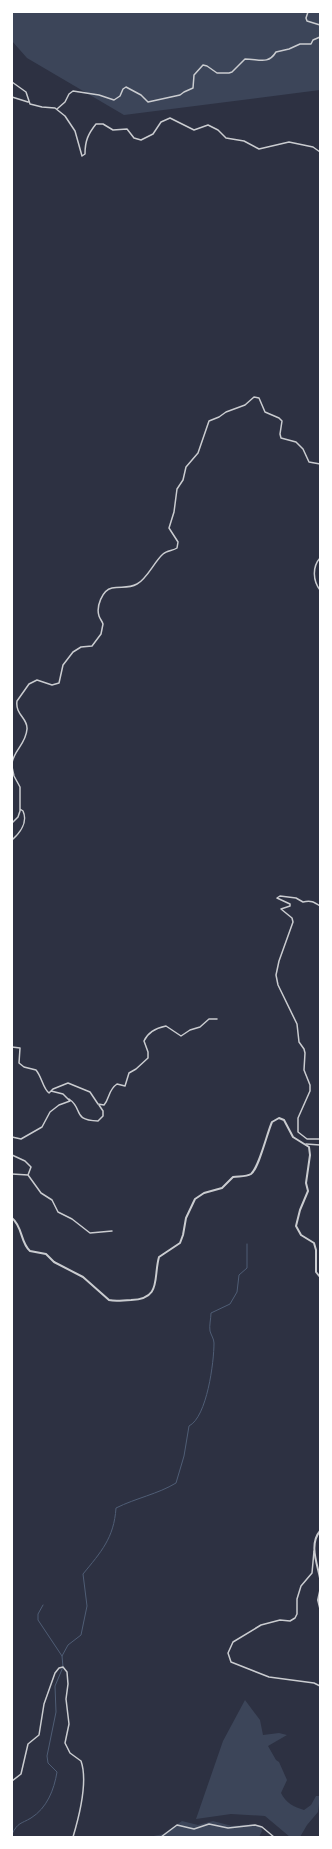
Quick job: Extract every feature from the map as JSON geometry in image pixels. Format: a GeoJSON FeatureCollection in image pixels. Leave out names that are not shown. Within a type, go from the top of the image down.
{"type":"FeatureCollection","features":[{"type":"Feature","properties":{"kind":"street"},"geometry":{"type":"LineString","coordinates":[[308,12],[306,18],[307,21],[320,25]]}},
{"type":"Feature","properties":{"kind":"street"},"geometry":{"type":"LineString","coordinates":[[57,109],[65,102],[69,94],[73,91],[99,95],[114,100],[120,96],[123,89],[126,87],[141,95],[148,102],[180,95],[193,88],[194,75],[203,65],[210,67],[217,73],[229,73],[232,72],[245,59],[270,59],[274,57],[276,52],[289,49],[300,44],[311,44],[313,40],[320,37]]}},
{"type":"Feature","properties":{"kind":"street"},"geometry":{"type":"LineString","coordinates":[[12,82],[26,92],[28,102]]}},
{"type":"Feature","properties":{"kind":"street"},"geometry":{"type":"LineString","coordinates":[[12,97],[35,106],[57,109],[66,116],[74,129],[79,148],[83,156],[85,153],[84,145],[87,136],[96,124],[103,124],[113,130],[128,129],[134,138],[141,140],[153,134],[161,122],[170,118],[194,130],[208,125],[218,130],[226,138],[244,141],[256,148],[271,148],[283,143],[298,143],[308,147],[313,147],[320,152]]}},
{"type":"Feature","properties":{"kind":"street"},"geometry":{"type":"LineString","coordinates":[[12,763],[14,754],[24,743],[27,727],[17,710],[17,701],[29,684],[37,680],[52,685],[59,683],[63,665],[73,652],[81,647],[92,646],[101,634],[104,624],[99,617],[98,609],[106,591],[110,588],[136,585],[164,553],[177,548],[177,538],[169,528],[174,512],[176,493],[183,480],[186,467],[198,453],[209,421],[216,419],[226,412],[245,405],[254,398],[259,398],[265,412],[282,420],[280,434],[281,438],[296,442],[303,449],[309,462],[320,464]]}},
{"type":"Feature","properties":{"kind":"street"},"geometry":{"type":"LineString","coordinates":[[320,558],[316,566],[314,580],[320,590]]}},
{"type":"Feature","properties":{"kind":"street"},"geometry":{"type":"LineString","coordinates":[[12,767],[14,776],[20,787],[20,808],[18,817],[12,823]]}},
{"type":"Feature","properties":{"kind":"street"},"geometry":{"type":"LineString","coordinates":[[12,840],[21,829],[25,818],[23,811],[20,808]]}},
{"type":"Feature","properties":{"kind":"street"},"geometry":{"type":"LineString","coordinates":[[320,906],[316,902],[303,902],[292,897],[280,896],[277,898],[290,904],[281,909],[292,918],[293,922],[279,961],[276,975],[278,986],[297,1024],[299,1042],[305,1053],[304,1070],[310,1085],[310,1091],[298,1118],[298,1132],[307,1139],[320,1139]]}},
{"type":"Feature","properties":{"kind":"street"},"geometry":{"type":"LineString","coordinates":[[98,1104],[100,1106],[106,1103],[111,1089],[118,1084],[125,1086],[129,1073],[146,1061],[149,1055],[144,1041],[148,1034],[156,1029],[166,1026],[181,1036],[190,1030],[200,1027],[210,1019],[217,1019]]}},
{"type":"Feature","properties":{"kind":"street"},"geometry":{"type":"LineString","coordinates":[[12,1047],[20,1048],[19,1063],[24,1067],[36,1070],[43,1081],[46,1091],[49,1093],[51,1091],[63,1094],[75,1104],[79,1115],[90,1121],[98,1121],[103,1116],[103,1111],[90,1092],[68,1083],[51,1091]]}},
{"type":"Feature","properties":{"kind":"street"},"geometry":{"type":"LineString","coordinates":[[12,1137],[21,1139],[42,1127],[50,1112],[70,1099]]}},
{"type":"Feature","properties":{"kind":"street"},"geometry":{"type":"LineString","coordinates":[[12,1218],[19,1226],[24,1243],[30,1251],[46,1254],[54,1262],[82,1277],[109,1300],[138,1300],[145,1298],[153,1290],[158,1270],[159,1256],[180,1243],[184,1235],[186,1218],[195,1199],[204,1193],[222,1188],[233,1177],[246,1176],[253,1173],[272,1122],[279,1118],[284,1120],[293,1137],[306,1144],[320,1145]]}},
{"type":"Feature","properties":{"kind":"street"},"geometry":{"type":"LineString","coordinates":[[306,1144],[310,1151],[306,1183],[308,1191],[300,1210],[296,1226],[301,1235],[314,1243],[316,1250],[316,1272],[320,1277]]}},
{"type":"Feature","properties":{"kind":"street"},"geometry":{"type":"LineString","coordinates":[[12,1155],[30,1164],[31,1167],[28,1174]]}},
{"type":"Feature","properties":{"kind":"street"},"geometry":{"type":"LineString","coordinates":[[12,1174],[28,1174]]}},
{"type":"Feature","properties":{"kind":"street"},"geometry":{"type":"LineString","coordinates":[[28,1174],[41,1193],[52,1200],[56,1209],[62,1216],[72,1219],[90,1233],[112,1231]]}},
{"type":"Feature","properties":{"kind":"street"},"geometry":{"type":"LineString","coordinates":[[320,1531],[315,1541],[312,1573],[301,1586],[297,1599],[297,1614],[295,1618],[290,1621],[280,1620],[261,1624],[233,1642],[228,1653],[231,1662],[262,1675],[320,1686]]}},
{"type":"Feature","properties":{"kind":"street"},"geometry":{"type":"LineString","coordinates":[[314,1550],[320,1578]]}},
{"type":"Feature","properties":{"kind":"street"},"geometry":{"type":"LineString","coordinates":[[320,1591],[318,1600],[320,1608]]}},
{"type":"Feature","properties":{"kind":"street"},"geometry":{"type":"LineString","coordinates":[[12,1781],[21,1774],[28,1744],[39,1735],[44,1704],[55,1673],[59,1668],[62,1668],[67,1672],[68,1684],[66,1699],[69,1724],[65,1744],[70,1753],[81,1761],[84,1783],[73,1837]]}},
{"type":"Feature","properties":{"kind":"street"},"geometry":{"type":"LineString","coordinates":[[160,1837],[176,1825],[194,1829],[211,1824],[228,1828],[258,1825],[265,1828],[274,1837]]}},
{"type":"Feature","properties":{"kind":"shaded area"},"geometry":{"type":"Polygon","coordinates":[[[12,12],[320,12],[320,90],[124,115],[27,58],[12,41],[12,12]]]}},
{"type":"Feature","properties":{"kind":"shaded area"},"geometry":{"type":"Polygon","coordinates":[[[245,1700],[260,1720],[263,1735],[279,1733],[287,1735],[268,1746],[276,1760],[279,1762],[287,1780],[281,1793],[285,1799],[294,1806],[304,1810],[311,1805],[316,1796],[320,1796],[318,1812],[307,1825],[300,1837],[290,1837],[265,1816],[231,1814],[196,1819],[223,1741],[245,1700]]]}},
{"type":"Feature","properties":{"kind":"shaded area"},"geometry":{"type":"Polygon","coordinates":[[[182,1821],[198,1825],[213,1821],[232,1826],[253,1824],[261,1826],[262,1831],[259,1837],[149,1837],[163,1834],[182,1821]]]}},
{"type":"Feature","properties":{"kind":"waterway"},"geometry":{"type":"LineString","coordinates":[[12,1834],[18,1825],[37,1814],[49,1798],[54,1785],[57,1772],[48,1763],[47,1756],[56,1712],[55,1686],[63,1667],[62,1656],[68,1645],[81,1635],[87,1606],[83,1574],[106,1544],[113,1528],[116,1508],[176,1483],[184,1456],[189,1426],[195,1421],[205,1401],[211,1375],[214,1343],[210,1332],[211,1313],[230,1304],[237,1292],[239,1275],[247,1268],[247,1244]]}},
{"type":"Feature","properties":{"kind":"waterway"},"geometry":{"type":"LineString","coordinates":[[43,1605],[38,1614],[38,1620],[62,1656]]}}]}
